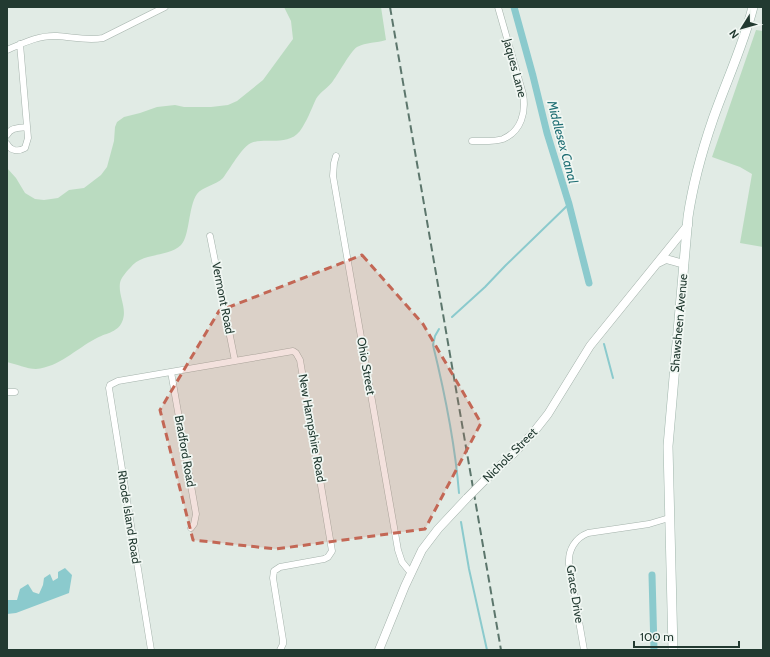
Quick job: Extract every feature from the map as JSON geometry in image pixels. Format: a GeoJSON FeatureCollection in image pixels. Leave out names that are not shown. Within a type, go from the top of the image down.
{"type":"FeatureCollection","features":[{"type":"Feature","properties":{"kind":"main road","name":"Shawsheen Avenue"},"geometry":{"type":"LineString","coordinates":[[673,650],[668,446],[691,194],[697,168],[713,119],[747,30],[753,7]]}},
{"type":"Feature","properties":{"kind":"street"},"geometry":{"type":"LineString","coordinates":[[7,50],[20,44],[46,36],[84,40],[103,38],[165,7]]}},
{"type":"Feature","properties":{"kind":"street","name":"Jaques Lane"},"geometry":{"type":"LineString","coordinates":[[472,141],[497,140],[504,138],[516,129],[524,113],[525,102],[498,7]]}},
{"type":"Feature","properties":{"kind":"street"},"geometry":{"type":"LineString","coordinates":[[7,144],[12,149],[19,151],[25,148],[28,138],[20,44]]}},
{"type":"Feature","properties":{"kind":"street"},"geometry":{"type":"LineString","coordinates":[[7,135],[15,128],[26,127]]}},
{"type":"Feature","properties":{"kind":"street","name":"Ohio Street"},"geometry":{"type":"LineString","coordinates":[[336,156],[333,176],[398,550],[402,562],[411,573]]}},
{"type":"Feature","properties":{"kind":"street","name":"Nichols Street"},"geometry":{"type":"LineString","coordinates":[[379,650],[419,555],[429,540],[466,498],[514,454],[542,421],[590,346],[688,225]]}},
{"type":"Feature","properties":{"kind":"street","name":"Vermont Road"},"geometry":{"type":"LineString","coordinates":[[210,236],[235,361]]}},
{"type":"Feature","properties":{"kind":"street"},"geometry":{"type":"LineString","coordinates":[[654,266],[666,259],[684,264]]}},
{"type":"Feature","properties":{"kind":"street","name":"New Hampshire Road"},"geometry":{"type":"LineString","coordinates":[[110,385],[118,381],[290,351],[296,353],[298,356],[332,551],[328,557],[280,567],[274,571],[273,578],[283,640],[281,649]]}},
{"type":"Feature","properties":{"kind":"street","name":"Bradford Road"},"geometry":{"type":"LineString","coordinates":[[171,372],[196,514],[194,524],[191,528]]}},
{"type":"Feature","properties":{"kind":"street","name":"Rhode Island Road"},"geometry":{"type":"LineString","coordinates":[[110,385],[109,391],[151,650]]}},
{"type":"Feature","properties":{"kind":"street"},"geometry":{"type":"LineString","coordinates":[[7,392],[15,392]]}},
{"type":"Feature","properties":{"kind":"street","name":"Grace Drive"},"geometry":{"type":"LineString","coordinates":[[584,650],[569,564],[569,554],[573,545],[588,533],[649,524],[669,518]]}},
{"type":"Feature","properties":{"kind":"highlighted area"},"geometry":{"type":"Polygon","coordinates":[[[362,255],[423,324],[481,423],[425,529],[276,549],[193,540],[160,410],[219,311],[362,255]]]}},
{"type":"Feature","properties":{"kind":"green space"},"geometry":{"type":"Polygon","coordinates":[[[284,7],[381,7],[386,40],[364,44],[354,50],[333,81],[316,99],[305,123],[295,136],[283,140],[257,141],[251,143],[240,154],[223,178],[197,194],[192,206],[186,235],[181,245],[169,252],[141,259],[127,271],[123,277],[120,283],[120,293],[124,317],[120,326],[88,343],[60,361],[44,368],[33,369],[7,362],[7,168],[16,178],[25,193],[35,199],[44,200],[58,198],[69,190],[84,188],[101,175],[107,167],[114,141],[115,127],[117,122],[124,117],[157,107],[175,105],[184,107],[211,107],[228,105],[237,101],[263,80],[293,39],[291,21],[284,7]]]}},
{"type":"Feature","properties":{"kind":"green space"},"geometry":{"type":"Polygon","coordinates":[[[756,30],[763,31],[763,247],[740,243],[752,174],[740,167],[712,157],[756,30]]]}},
{"type":"Feature","properties":{"kind":"water"},"geometry":{"type":"Polygon","coordinates":[[[65,568],[72,575],[69,593],[16,613],[7,614],[7,600],[17,600],[20,589],[28,584],[33,592],[39,594],[44,578],[50,574],[53,581],[58,578],[58,572],[65,568]]]}},
{"type":"Feature","properties":{"kind":"waterway","name":"Middlesex Canal"},"geometry":{"type":"LineString","coordinates":[[514,7],[547,133],[569,204],[589,283]]}},
{"type":"Feature","properties":{"kind":"waterway"},"geometry":{"type":"LineString","coordinates":[[452,317],[485,287],[569,204]]}},
{"type":"Feature","properties":{"kind":"waterway"},"geometry":{"type":"LineString","coordinates":[[439,329],[435,336],[433,345],[449,419],[459,493]]}},
{"type":"Feature","properties":{"kind":"waterway","name":"Middlesex Canal"},"geometry":{"type":"LineString","coordinates":[[604,344],[613,378]]}},
{"type":"Feature","properties":{"kind":"waterway"},"geometry":{"type":"LineString","coordinates":[[461,522],[469,569],[487,650]]}},
{"type":"Feature","properties":{"kind":"waterway","name":"Middlesex Canal"},"geometry":{"type":"LineString","coordinates":[[652,575],[654,650]]}},
{"type":"Feature","properties":{"kind":"railway"},"geometry":{"type":"LineString","coordinates":[[390,7],[501,650]]}}]}
